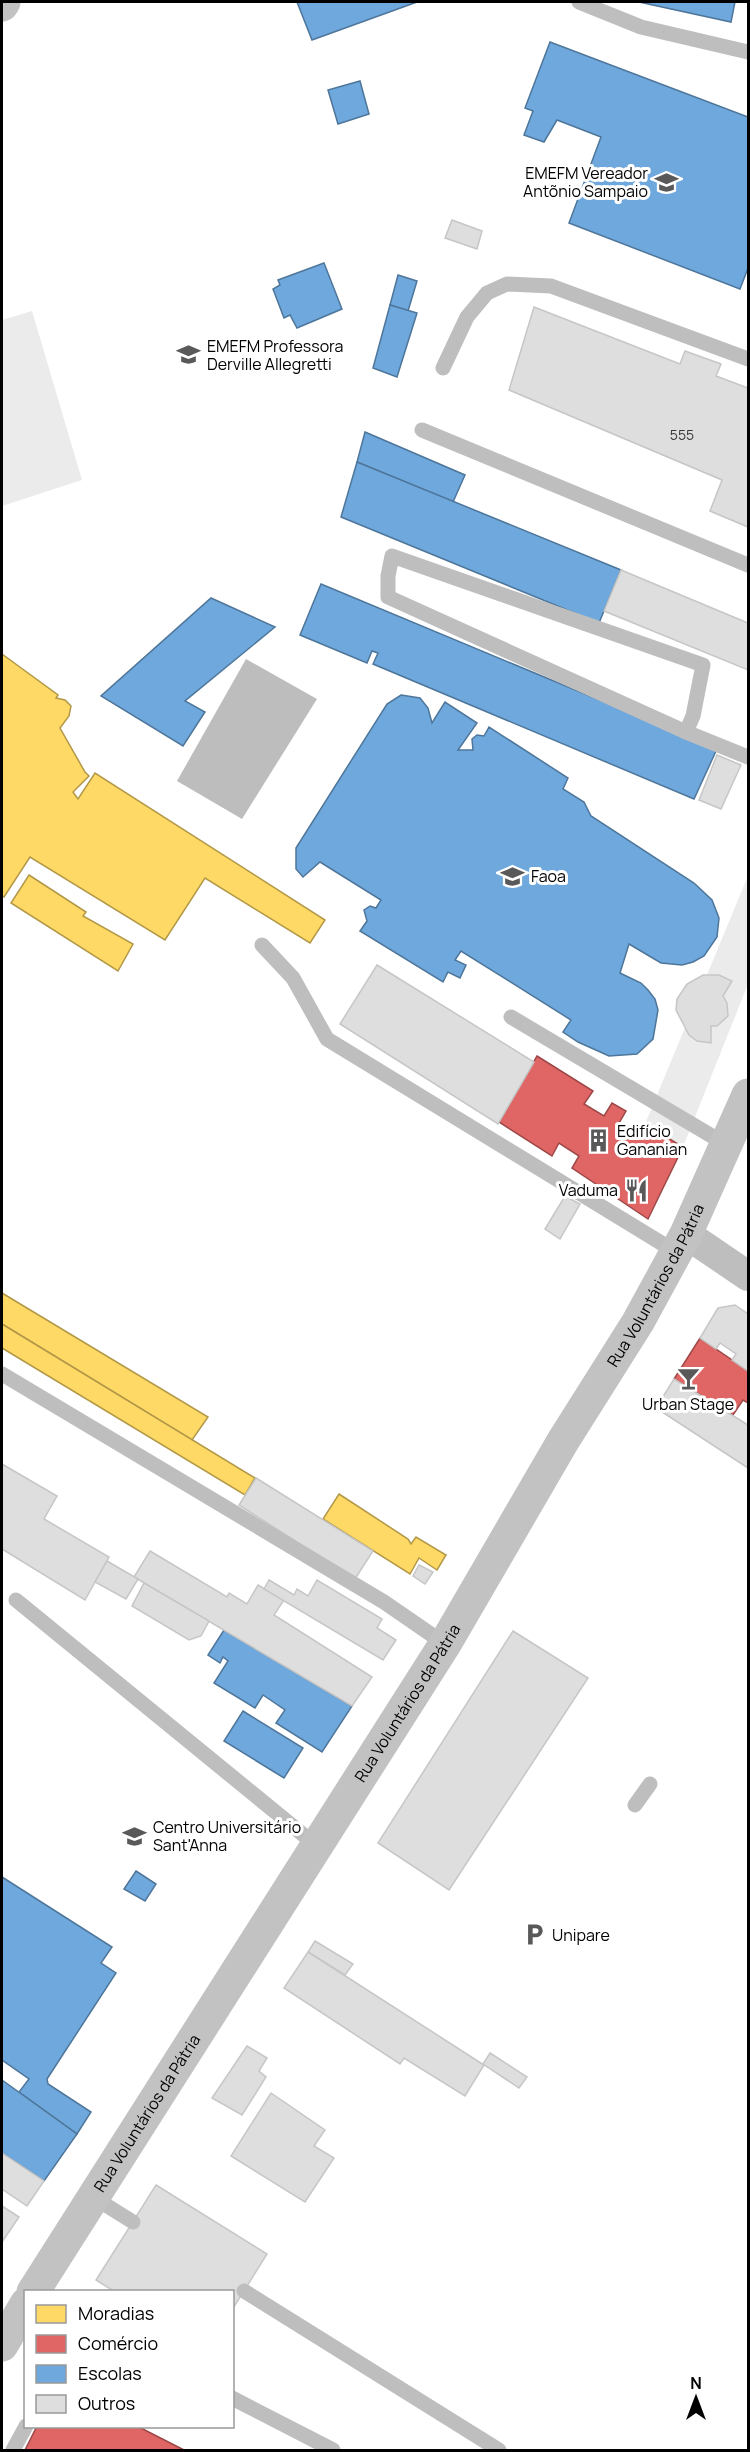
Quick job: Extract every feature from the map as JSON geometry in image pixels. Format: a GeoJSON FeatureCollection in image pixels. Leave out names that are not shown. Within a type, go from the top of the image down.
{"type":"FeatureCollection","features":[{"type":"Feature","properties":{"kind":"main road","name":"Rua Voluntários da Pátria"},"geometry":{"type":"LineString","coordinates":[[39,2290],[93,2197],[445,1644],[563,1441],[638,1323],[681,1243],[728,1144],[748,1095]]}},
{"type":"Feature","properties":{"kind":"main road","name":"Rua Voluntários da Pátria"},"geometry":{"type":"LineString","coordinates":[[2,2345],[24,2313]]}},
{"type":"Feature","properties":{"kind":"street"},"geometry":{"type":"LineString","coordinates":[[681,1243],[748,1276]]}},
{"type":"Feature","properties":{"kind":"lane"},"geometry":{"type":"LineString","coordinates":[[579,2],[641,27],[748,52]]}},
{"type":"Feature","properties":{"kind":"lane"},"geometry":{"type":"LineString","coordinates":[[443,368],[467,317],[488,293],[507,284],[551,286],[748,359]]}},
{"type":"Feature","properties":{"kind":"lane"},"geometry":{"type":"LineString","coordinates":[[422,430],[748,565]]}},
{"type":"Feature","properties":{"kind":"lane"},"geometry":{"type":"LineString","coordinates":[[686,732],[693,716],[703,665],[392,556],[388,576],[388,597],[686,732],[748,757]]}},
{"type":"Feature","properties":{"kind":"lane"},"geometry":{"type":"LineString","coordinates":[[262,945],[293,978],[327,1039],[681,1243]]}},
{"type":"Feature","properties":{"kind":"lane"},"geometry":{"type":"LineString","coordinates":[[511,1017],[728,1144]]}},
{"type":"Feature","properties":{"kind":"lane"},"geometry":{"type":"LineString","coordinates":[[2,1374],[392,1607],[445,1644]]}},
{"type":"Feature","properties":{"kind":"lane"},"geometry":{"type":"LineString","coordinates":[[16,1600],[317,1846]]}},
{"type":"Feature","properties":{"kind":"lane"},"geometry":{"type":"LineString","coordinates":[[635,1805],[650,1784]]}},
{"type":"Feature","properties":{"kind":"lane"},"geometry":{"type":"LineString","coordinates":[[93,2197],[133,2222]]}},
{"type":"Feature","properties":{"kind":"lane"},"geometry":{"type":"LineString","coordinates":[[244,2291],[499,2451]]}},
{"type":"Feature","properties":{"kind":"lane"},"geometry":{"type":"LineString","coordinates":[[234,2399],[333,2451]]}},
{"type":"Feature","properties":{"kind":"lane"},"geometry":{"type":"LineString","coordinates":[[13,2451],[25,2428]]}},
{"type":"Feature","properties":{"kind":"shaded area"},"geometry":{"type":"Polygon","coordinates":[[[32,311],[82,480],[2,506],[2,320],[32,311]]]}},
{"type":"Feature","properties":{"kind":"shaded area"},"geometry":{"type":"Polygon","coordinates":[[[246,659],[317,699],[242,819],[177,781],[246,659]]]}},
{"type":"Feature","properties":{"kind":"shaded area"},"geometry":{"type":"Polygon","coordinates":[[[748,876],[748,984],[683,1147],[645,1124],[748,876]]]}},
{"type":"Feature","properties":{"kind":"building: Moradias"},"geometry":{"type":"Polygon","coordinates":[[[2,654],[58,695],[56,698],[65,700],[71,706],[69,716],[60,728],[89,776],[73,792],[78,799],[95,773],[325,920],[310,943],[205,878],[165,940],[30,857],[4,897],[2,896],[2,654]]]}},
{"type":"Feature","properties":{"kind":"building: Moradias"},"geometry":{"type":"Polygon","coordinates":[[[29,875],[86,912],[83,916],[133,944],[118,971],[11,903],[29,875]]]}},
{"type":"Feature","properties":{"kind":"building: Moradias"},"geometry":{"type":"Polygon","coordinates":[[[2,1293],[208,1417],[192,1440],[2,1324],[2,1293]]]}},
{"type":"Feature","properties":{"kind":"building: Moradias"},"geometry":{"type":"Polygon","coordinates":[[[2,1324],[255,1478],[245,1495],[2,1348],[2,1324]]]}},
{"type":"Feature","properties":{"kind":"building: Moradias"},"geometry":{"type":"Polygon","coordinates":[[[339,1494],[408,1539],[411,1544],[416,1537],[446,1555],[437,1570],[419,1558],[410,1574],[323,1519],[339,1494]]]}},
{"type":"Feature","properties":{"kind":"building: Comércio","name":"Edifício Gananian"},"geometry":{"type":"Polygon","coordinates":[[[537,1056],[593,1091],[584,1104],[604,1116],[612,1103],[626,1111],[618,1125],[637,1137],[645,1124],[683,1147],[648,1219],[572,1168],[579,1156],[559,1143],[552,1156],[499,1122],[537,1056]]]}},
{"type":"Feature","properties":{"kind":"building: Comércio"},"geometry":{"type":"Polygon","coordinates":[[[700,1338],[748,1371],[748,1403],[743,1400],[733,1415],[674,1379],[700,1338]]]}},
{"type":"Feature","properties":{"kind":"building: Comércio"},"geometry":{"type":"Polygon","coordinates":[[[36,2428],[141,2428],[184,2450],[25,2450],[36,2428]]]}},
{"type":"Feature","properties":{"kind":"building: Escolas"},"geometry":{"type":"Polygon","coordinates":[[[297,2],[417,2],[312,40],[297,2]]]}},
{"type":"Feature","properties":{"kind":"building: Escolas"},"geometry":{"type":"Polygon","coordinates":[[[639,2],[735,2],[731,22],[639,2]]]}},
{"type":"Feature","properties":{"kind":"building: Escolas","name":"EMEFM Vereador Antõnio Sampaio"},"geometry":{"type":"Polygon","coordinates":[[[550,42],[748,117],[748,268],[740,289],[569,223],[601,137],[557,120],[544,142],[524,135],[533,111],[525,108],[550,42]]]}},
{"type":"Feature","properties":{"kind":"building: Escolas"},"geometry":{"type":"Polygon","coordinates":[[[360,81],[369,114],[338,124],[328,90],[360,81]]]}},
{"type":"Feature","properties":{"kind":"building: Escolas"},"geometry":{"type":"Polygon","coordinates":[[[324,263],[342,309],[297,328],[290,315],[284,318],[273,289],[280,285],[278,280],[324,263]]]}},
{"type":"Feature","properties":{"kind":"building: Escolas"},"geometry":{"type":"Polygon","coordinates":[[[398,275],[417,281],[408,311],[390,305],[398,275]]]}},
{"type":"Feature","properties":{"kind":"building: Escolas"},"geometry":{"type":"Polygon","coordinates":[[[390,305],[417,313],[397,377],[373,368],[390,305]]]}},
{"type":"Feature","properties":{"kind":"building: Escolas"},"geometry":{"type":"Polygon","coordinates":[[[365,432],[465,475],[453,502],[357,462],[365,432]]]}},
{"type":"Feature","properties":{"kind":"building: Escolas"},"geometry":{"type":"Polygon","coordinates":[[[357,462],[621,570],[599,623],[341,517],[357,462]]]}},
{"type":"Feature","properties":{"kind":"building: Escolas"},"geometry":{"type":"Polygon","coordinates":[[[321,584],[717,749],[694,799],[373,664],[378,653],[372,651],[367,663],[300,635],[321,584]]]}},
{"type":"Feature","properties":{"kind":"building: Escolas"},"geometry":{"type":"Polygon","coordinates":[[[211,598],[275,627],[185,701],[205,712],[183,746],[101,696],[211,598]]]}},
{"type":"Feature","properties":{"kind":"building: Escolas","name":"Faoa"},"geometry":{"type":"Polygon","coordinates":[[[401,695],[420,698],[428,708],[432,723],[445,702],[477,723],[458,750],[473,750],[472,739],[477,735],[484,736],[489,727],[568,778],[563,789],[584,802],[591,816],[694,883],[712,900],[719,918],[717,937],[704,956],[693,962],[682,965],[661,963],[629,944],[620,973],[641,983],[655,999],[658,1010],[653,1039],[637,1054],[609,1056],[578,1042],[563,1032],[571,1020],[461,951],[455,960],[466,965],[460,978],[448,972],[443,982],[360,931],[367,921],[364,910],[370,906],[376,908],[381,900],[320,862],[303,877],[296,869],[296,848],[387,704],[401,695]]]}},
{"type":"Feature","properties":{"kind":"building: Escolas"},"geometry":{"type":"Polygon","coordinates":[[[224,1630],[352,1706],[322,1752],[276,1723],[285,1710],[263,1695],[255,1708],[214,1683],[228,1661],[223,1657],[220,1663],[208,1655],[224,1630]]]}},
{"type":"Feature","properties":{"kind":"building: Escolas"},"geometry":{"type":"Polygon","coordinates":[[[243,1711],[303,1748],[284,1778],[224,1741],[243,1711]]]}},
{"type":"Feature","properties":{"kind":"building: Escolas"},"geometry":{"type":"Polygon","coordinates":[[[136,1871],[156,1884],[145,1901],[124,1889],[136,1871]]]}},
{"type":"Feature","properties":{"kind":"building: Escolas"},"geometry":{"type":"Polygon","coordinates":[[[2,1877],[112,1947],[101,1963],[116,1973],[47,2079],[48,2084],[91,2112],[77,2134],[19,2092],[29,2079],[2,2060],[2,1877]]]}},
{"type":"Feature","properties":{"kind":"building: Escolas"},"geometry":{"type":"Polygon","coordinates":[[[2,2080],[77,2134],[44,2181],[2,2153],[2,2080]]]}},
{"type":"Feature","properties":{"kind":"building: Outros"},"geometry":{"type":"Polygon","coordinates":[[[452,220],[482,231],[477,249],[445,238],[452,220]]]}},
{"type":"Feature","properties":{"kind":"building: Outros"},"geometry":{"type":"Polygon","coordinates":[[[534,307],[680,364],[685,351],[721,364],[716,376],[748,388],[748,527],[710,511],[722,480],[509,390],[534,307]]]}},
{"type":"Feature","properties":{"kind":"building: Outros"},"geometry":{"type":"Polygon","coordinates":[[[621,570],[748,623],[748,670],[604,611],[621,570]]]}},
{"type":"Feature","properties":{"kind":"building: Outros"},"geometry":{"type":"Polygon","coordinates":[[[717,755],[741,765],[721,809],[699,800],[717,755]]]}},
{"type":"Feature","properties":{"kind":"building: Outros"},"geometry":{"type":"Polygon","coordinates":[[[377,965],[534,1062],[498,1124],[340,1024],[377,965]]]}},
{"type":"Feature","properties":{"kind":"building: Outros"},"geometry":{"type":"Polygon","coordinates":[[[703,975],[719,975],[732,981],[723,996],[727,1003],[728,1016],[717,1026],[711,1026],[711,1043],[697,1041],[689,1035],[676,1010],[677,999],[687,984],[703,975]]]}},
{"type":"Feature","properties":{"kind":"building: Outros"},"geometry":{"type":"Polygon","coordinates":[[[565,1196],[580,1204],[560,1239],[545,1229],[565,1196]]]}},
{"type":"Feature","properties":{"kind":"building: Outros"},"geometry":{"type":"Polygon","coordinates":[[[735,1305],[748,1314],[748,1371],[732,1360],[736,1354],[720,1343],[716,1349],[700,1338],[718,1308],[735,1305]]]}},
{"type":"Feature","properties":{"kind":"building: Outros"},"geometry":{"type":"Polygon","coordinates":[[[674,1379],[748,1425],[748,1468],[656,1408],[674,1379]]]}},
{"type":"Feature","properties":{"kind":"building: Outros"},"geometry":{"type":"Polygon","coordinates":[[[2,1464],[57,1496],[44,1519],[109,1557],[85,1600],[2,1549],[2,1464]]]}},
{"type":"Feature","properties":{"kind":"building: Outros"},"geometry":{"type":"Polygon","coordinates":[[[256,1478],[373,1551],[355,1579],[239,1505],[256,1478]]]}},
{"type":"Feature","properties":{"kind":"building: Outros"},"geometry":{"type":"Polygon","coordinates":[[[150,1551],[227,1597],[229,1593],[247,1604],[258,1585],[284,1600],[274,1615],[372,1677],[352,1706],[134,1577],[150,1551]]]}},
{"type":"Feature","properties":{"kind":"building: Outros"},"geometry":{"type":"Polygon","coordinates":[[[107,1561],[138,1579],[126,1599],[95,1582],[107,1561]]]}},
{"type":"Feature","properties":{"kind":"building: Outros"},"geometry":{"type":"Polygon","coordinates":[[[419,1565],[433,1572],[425,1584],[413,1576],[419,1565]]]}},
{"type":"Feature","properties":{"kind":"building: Outros"},"geometry":{"type":"Polygon","coordinates":[[[269,1580],[294,1595],[297,1589],[308,1596],[317,1580],[382,1619],[377,1628],[396,1640],[383,1660],[264,1589],[269,1580]]]}},
{"type":"Feature","properties":{"kind":"building: Outros"},"geometry":{"type":"Polygon","coordinates":[[[144,1583],[209,1621],[201,1636],[189,1640],[132,1606],[144,1583]]]}},
{"type":"Feature","properties":{"kind":"building: Outros"},"geometry":{"type":"Polygon","coordinates":[[[513,1631],[588,1678],[449,1890],[378,1843],[513,1631]]]}},
{"type":"Feature","properties":{"kind":"building: Outros"},"geometry":{"type":"Polygon","coordinates":[[[315,1941],[353,1964],[345,1975],[308,1952],[315,1941]]]}},
{"type":"Feature","properties":{"kind":"building: Outros"},"geometry":{"type":"Polygon","coordinates":[[[308,1952],[484,2065],[465,2096],[404,2058],[400,2064],[284,1988],[308,1952]]]}},
{"type":"Feature","properties":{"kind":"building: Outros"},"geometry":{"type":"Polygon","coordinates":[[[247,2046],[267,2058],[259,2071],[266,2077],[242,2115],[212,2098],[247,2046]]]}},
{"type":"Feature","properties":{"kind":"building: Outros"},"geometry":{"type":"Polygon","coordinates":[[[490,2053],[527,2077],[519,2088],[483,2064],[490,2053]]]}},
{"type":"Feature","properties":{"kind":"building: Outros"},"geometry":{"type":"Polygon","coordinates":[[[271,2093],[325,2130],[314,2146],[334,2158],[305,2202],[231,2156],[271,2093]]]}},
{"type":"Feature","properties":{"kind":"building: Outros"},"geometry":{"type":"Polygon","coordinates":[[[2,2153],[44,2181],[27,2206],[2,2189],[2,2153]]]}},
{"type":"Feature","properties":{"kind":"building: Outros"},"geometry":{"type":"Polygon","coordinates":[[[156,2185],[267,2254],[234,2307],[234,2290],[112,2290],[96,2280],[156,2185]]]}},
{"type":"Feature","properties":{"kind":"building: Outros"},"geometry":{"type":"Polygon","coordinates":[[[2,2206],[19,2217],[2,2242],[2,2206]]]}},
{"type":"Feature","properties":{"kind":"place","name":"EMEFM Vereador Antõnio Sampaio"},"geometry":{"type":"Point","coordinates":[666,182]}},
{"type":"Feature","properties":{"kind":"place","name":"EMEFM Professora Derville Allegretti"},"geometry":{"type":"Point","coordinates":[189,355]}},
{"type":"Feature","properties":{"kind":"place","name":"Faoa"},"geometry":{"type":"Point","coordinates":[513,876]}},
{"type":"Feature","properties":{"kind":"place","name":"Edifício Gananian"},"geometry":{"type":"Point","coordinates":[599,1140]}},
{"type":"Feature","properties":{"kind":"place","name":"Vaduma"},"geometry":{"type":"Point","coordinates":[636,1190]}},
{"type":"Feature","properties":{"kind":"place","name":"Urban Stage"},"geometry":{"type":"Point","coordinates":[688,1379]}},
{"type":"Feature","properties":{"kind":"place","name":"Centro Universitário Sant'Anna"},"geometry":{"type":"Point","coordinates":[135,1836]}},
{"type":"Feature","properties":{"kind":"place","name":"Unipare"},"geometry":{"type":"Point","coordinates":[534,1935]}}]}
